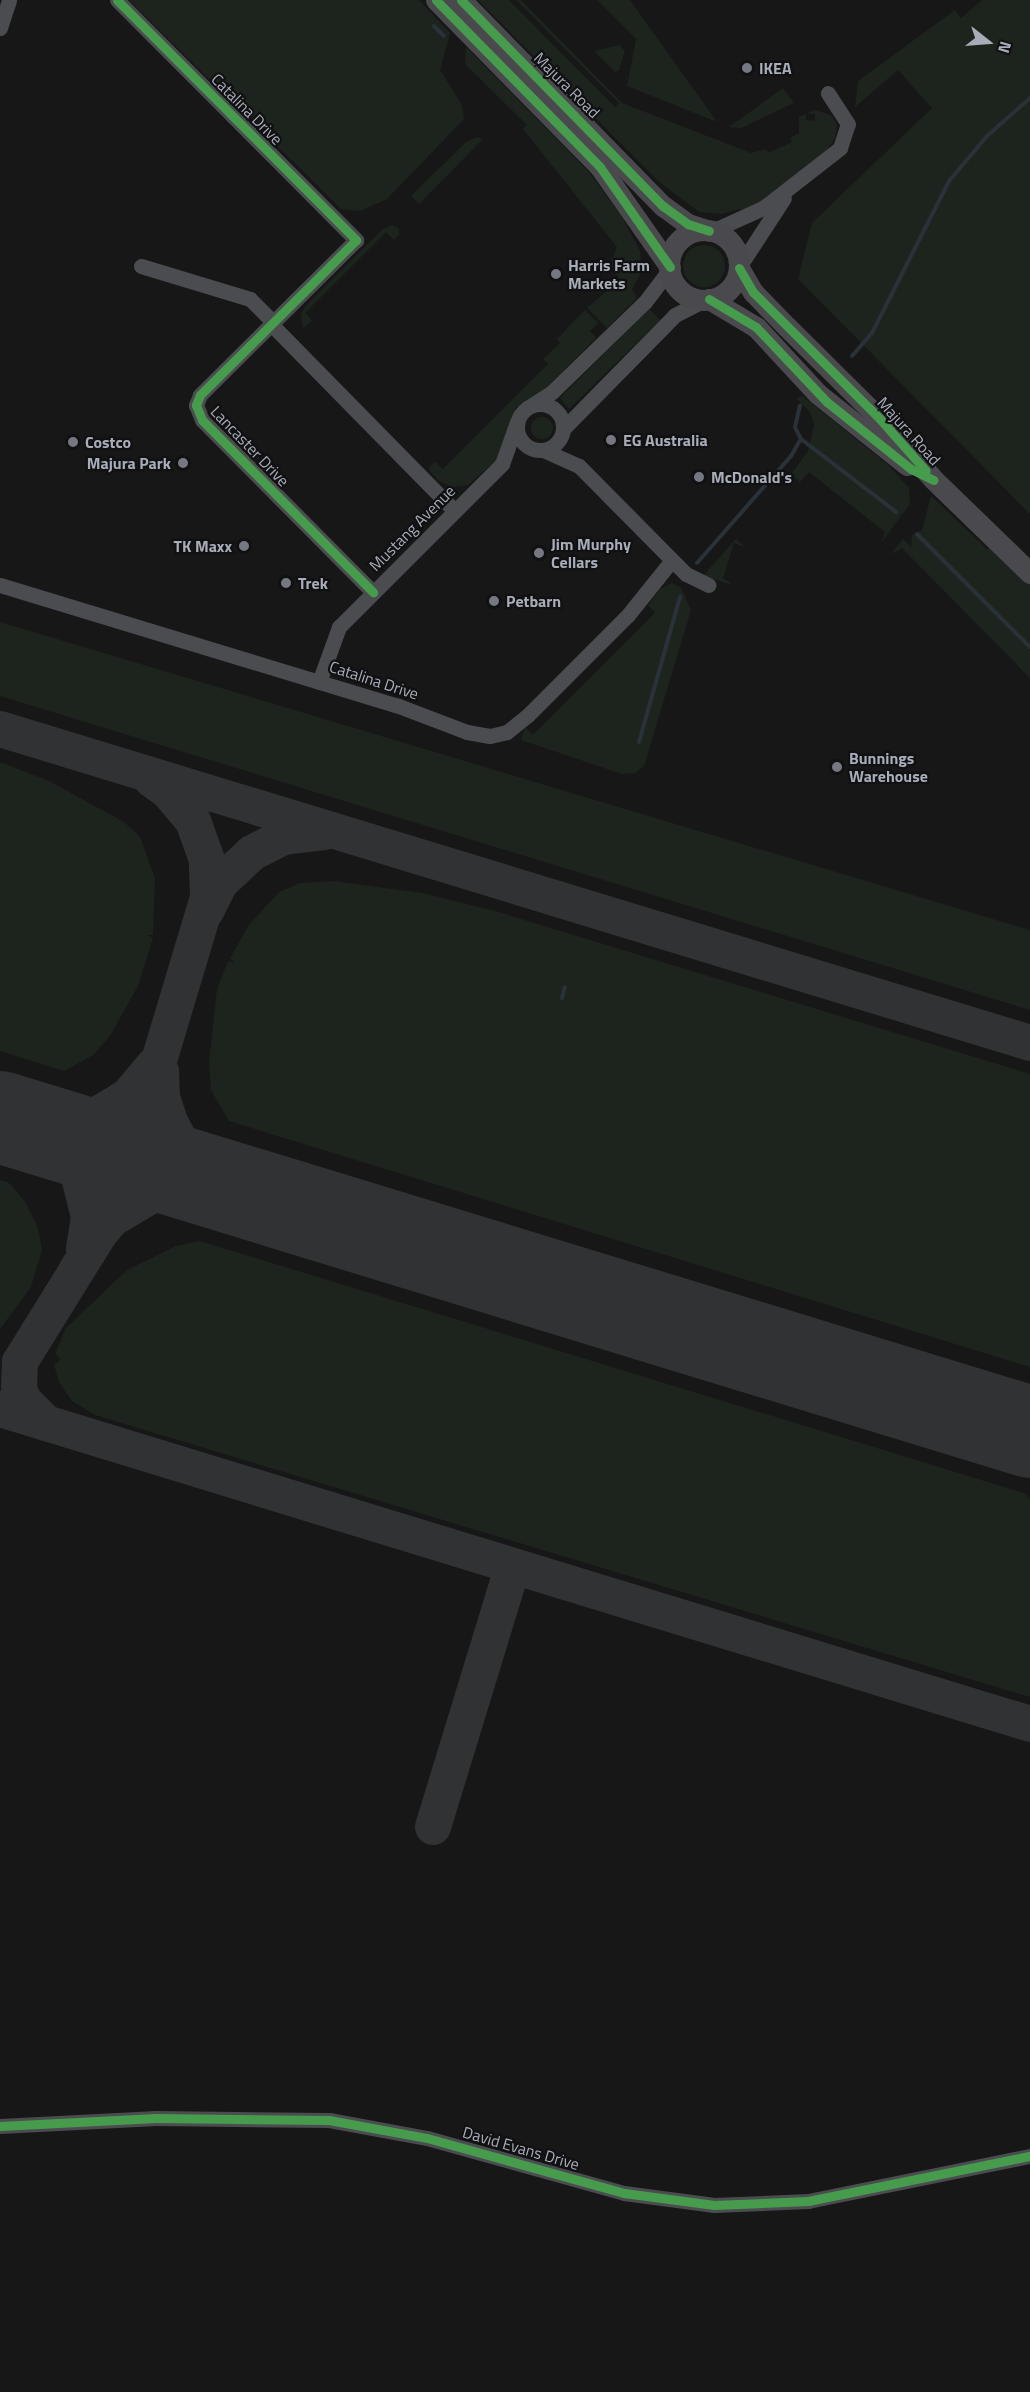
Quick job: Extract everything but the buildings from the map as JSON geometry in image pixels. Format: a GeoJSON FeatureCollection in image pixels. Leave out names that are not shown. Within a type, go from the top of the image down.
{"type":"FeatureCollection","features":[{"type":"Feature","properties":{"kind":"main road","name":"Majura Road"},"geometry":{"type":"LineString","coordinates":[[436,0],[592,159],[670,268]]}},
{"type":"Feature","properties":{"kind":"main road","name":"Majura Road"},"geometry":{"type":"LineString","coordinates":[[461,0],[663,206],[688,224],[711,231]]}},
{"type":"Feature","properties":{"kind":"main road"},"geometry":{"type":"LineString","coordinates":[[697,231],[711,231],[730,242],[739,268],[730,289],[707,300],[683,292],[670,268],[673,250],[681,240],[697,231]]}},
{"type":"Feature","properties":{"kind":"main road","name":"Majura Road"},"geometry":{"type":"LineString","coordinates":[[739,268],[753,292],[880,419],[934,480],[1030,573]]}},
{"type":"Feature","properties":{"kind":"main road","name":"Majura Road"},"geometry":{"type":"LineString","coordinates":[[707,300],[756,327],[822,398],[912,469],[934,480]]}},
{"type":"Feature","properties":{"kind":"street"},"geometry":{"type":"LineString","coordinates":[[0,28],[9,0]]}},
{"type":"Feature","properties":{"kind":"street","name":"Catalina Drive"},"geometry":{"type":"LineString","coordinates":[[117,0],[356,240]]}},
{"type":"Feature","properties":{"kind":"street"},"geometry":{"type":"LineString","coordinates":[[711,231],[744,220],[792,188],[846,139],[846,116],[828,93]]}},
{"type":"Feature","properties":{"kind":"street"},"geometry":{"type":"LineString","coordinates":[[739,268],[792,188]]}},
{"type":"Feature","properties":{"kind":"street","name":"Lancaster Drive"},"geometry":{"type":"LineString","coordinates":[[356,240],[198,397],[197,414],[373,592]]}},
{"type":"Feature","properties":{"kind":"street"},"geometry":{"type":"LineString","coordinates":[[141,266],[250,299],[455,511]]}},
{"type":"Feature","properties":{"kind":"street"},"geometry":{"type":"LineString","coordinates":[[579,466],[522,441],[517,422],[532,405],[552,392],[645,302],[670,268]]}},
{"type":"Feature","properties":{"kind":"street"},"geometry":{"type":"LineString","coordinates":[[542,450],[556,444],[563,430],[675,315],[707,300]]}},
{"type":"Feature","properties":{"kind":"street"},"geometry":{"type":"LineString","coordinates":[[532,405],[554,408],[579,466],[690,577],[709,585]]}},
{"type":"Feature","properties":{"kind":"street","name":"Mustang Avenue"},"geometry":{"type":"LineString","coordinates":[[319,682],[337,630],[502,464],[517,422]]}},
{"type":"Feature","properties":{"kind":"street","name":"Mustang Avenue"},"geometry":{"type":"LineString","coordinates":[[502,464],[542,450]]}},
{"type":"Feature","properties":{"kind":"street","name":"Catalina Drive"},"geometry":{"type":"LineString","coordinates":[[0,585],[319,682],[473,734],[502,734],[522,720],[618,626],[672,560]]}},
{"type":"Feature","properties":{"kind":"street","name":"David Evans Drive"},"geometry":{"type":"LineString","coordinates":[[0,2126],[156,2118],[329,2120],[427,2138],[624,2193],[714,2205],[808,2201],[1030,2156]]}},
{"type":"Feature","properties":{"kind":"shaded area"},"geometry":{"type":"Polygon","coordinates":[[[129,0],[419,0],[450,33],[440,70],[462,105],[464,119],[387,199],[360,211],[341,209],[129,0]]]}},
{"type":"Feature","properties":{"kind":"shaded area"},"geometry":{"type":"Polygon","coordinates":[[[478,0],[509,0],[615,107],[619,103],[516,0],[521,0],[622,103],[751,153],[766,149],[768,153],[792,142],[790,138],[799,133],[799,117],[806,114],[806,120],[815,121],[815,114],[807,113],[816,110],[832,116],[837,125],[835,138],[827,150],[743,215],[740,209],[721,214],[699,212],[658,181],[478,0]]]}},
{"type":"Feature","properties":{"kind":"shaded area"},"geometry":{"type":"Polygon","coordinates":[[[597,0],[630,0],[717,122],[627,86],[636,39],[597,0]]]}},
{"type":"Feature","properties":{"kind":"shaded area"},"geometry":{"type":"Polygon","coordinates":[[[982,0],[1030,0],[1030,514],[798,279],[812,223],[932,108],[898,70],[855,107],[858,81],[955,10],[961,18],[982,0]]]}},
{"type":"Feature","properties":{"kind":"shaded area"},"geometry":{"type":"Polygon","coordinates":[[[619,45],[625,51],[619,70],[615,72],[594,51],[619,45]]]}},
{"type":"Feature","properties":{"kind":"shaded area"},"geometry":{"type":"Polygon","coordinates":[[[466,47],[588,171],[622,217],[640,251],[642,271],[632,289],[637,298],[607,328],[587,308],[620,280],[610,264],[617,247],[523,129],[527,125],[465,64],[466,47]]]}},
{"type":"Feature","properties":{"kind":"shaded area"},"geometry":{"type":"Polygon","coordinates":[[[783,88],[794,103],[741,128],[729,127],[783,88]]]}},
{"type":"Feature","properties":{"kind":"shaded area"},"geometry":{"type":"Polygon","coordinates":[[[477,137],[483,139],[419,204],[411,196],[466,142],[477,137]]]}},
{"type":"Feature","properties":{"kind":"shaded area"},"geometry":{"type":"Polygon","coordinates":[[[392,225],[399,229],[399,235],[394,240],[386,232],[305,313],[312,321],[303,328],[301,313],[309,302],[383,229],[392,225]]]}},
{"type":"Feature","properties":{"kind":"shaded area"},"geometry":{"type":"Polygon","coordinates":[[[704,245],[719,251],[725,266],[719,281],[704,287],[689,281],[683,266],[689,251],[704,245]]]}},
{"type":"Feature","properties":{"kind":"shaded area"},"geometry":{"type":"Polygon","coordinates":[[[649,309],[660,320],[569,409],[560,398],[649,309]]]}},
{"type":"Feature","properties":{"kind":"shaded area"},"geometry":{"type":"Polygon","coordinates":[[[585,310],[598,323],[590,331],[596,338],[543,391],[516,407],[500,457],[468,485],[452,487],[438,480],[429,470],[430,466],[435,462],[443,469],[548,364],[543,359],[560,343],[557,339],[585,310]]]}},
{"type":"Feature","properties":{"kind":"shaded area"},"geometry":{"type":"Polygon","coordinates":[[[802,396],[888,465],[909,488],[910,504],[881,543],[885,532],[809,472],[800,482],[791,474],[808,451],[814,424],[810,412],[796,398],[802,396]]]}},
{"type":"Feature","properties":{"kind":"shaded area"},"geometry":{"type":"Polygon","coordinates":[[[542,417],[550,420],[553,428],[550,436],[542,439],[534,436],[531,428],[534,420],[542,417]]]}},
{"type":"Feature","properties":{"kind":"shaded area"},"geometry":{"type":"Polygon","coordinates":[[[931,496],[987,549],[992,545],[1030,583],[1030,678],[902,548],[891,554],[903,539],[911,547],[912,535],[922,530],[931,496]]]}},
{"type":"Feature","properties":{"kind":"shaded area"},"geometry":{"type":"Polygon","coordinates":[[[736,539],[745,547],[734,543],[723,578],[733,585],[703,576],[736,539]]]}},
{"type":"Feature","properties":{"kind":"shaded area"},"geometry":{"type":"Polygon","coordinates":[[[672,583],[681,588],[691,610],[644,766],[635,773],[622,774],[521,740],[525,727],[533,735],[655,613],[648,605],[660,589],[672,583]]]}},
{"type":"Feature","properties":{"kind":"shaded area"},"geometry":{"type":"Polygon","coordinates":[[[0,622],[1030,930],[1030,1010],[0,696],[0,622]]]}},
{"type":"Feature","properties":{"kind":"shaded area"},"geometry":{"type":"Polygon","coordinates":[[[0,762],[49,781],[124,822],[140,837],[155,878],[153,935],[146,935],[153,938],[138,986],[110,1036],[93,1055],[64,1071],[0,1051],[0,762]]]}},
{"type":"Feature","properties":{"kind":"shaded area"},"geometry":{"type":"Polygon","coordinates":[[[333,881],[422,893],[495,911],[1030,1074],[1030,1367],[229,1121],[211,1090],[209,1062],[217,989],[228,961],[235,963],[230,958],[249,925],[279,892],[300,883],[333,881]]]}},
{"type":"Feature","properties":{"kind":"shaded area"},"geometry":{"type":"Polygon","coordinates":[[[0,1180],[8,1182],[25,1201],[38,1228],[42,1250],[31,1287],[0,1329],[0,1180]]]}},
{"type":"Feature","properties":{"kind":"shaded area"},"geometry":{"type":"Polygon","coordinates":[[[200,1241],[1024,1493],[1030,1499],[1030,1697],[95,1415],[72,1401],[59,1382],[54,1365],[61,1359],[55,1354],[66,1328],[127,1270],[176,1246],[200,1241]]]}},
{"type":"Feature","properties":{"kind":"waterway"},"geometry":{"type":"LineString","coordinates":[[434,26],[444,36]]}},
{"type":"Feature","properties":{"kind":"waterway"},"geometry":{"type":"LineString","coordinates":[[852,356],[872,333],[949,181],[987,136],[1030,98]]}},
{"type":"Feature","properties":{"kind":"waterway"},"geometry":{"type":"LineString","coordinates":[[697,563],[791,456],[801,439],[795,427],[800,406]]}},
{"type":"Feature","properties":{"kind":"waterway"},"geometry":{"type":"LineString","coordinates":[[801,439],[896,512]]}},
{"type":"Feature","properties":{"kind":"waterway"},"geometry":{"type":"LineString","coordinates":[[917,534],[1030,647]]}},
{"type":"Feature","properties":{"kind":"waterway"},"geometry":{"type":"LineString","coordinates":[[639,742],[680,597]]}},
{"type":"Feature","properties":{"kind":"waterway"},"geometry":{"type":"LineString","coordinates":[[562,998],[565,987]]}},
{"type":"Feature","properties":{"kind":"taxiway"},"geometry":{"type":"LineString","coordinates":[[0,729],[1030,1043]]}},
{"type":"Feature","properties":{"kind":"taxiway"},"geometry":{"type":"LineString","coordinates":[[76,1271],[98,1236],[122,1184],[208,897],[207,860],[193,821],[169,792],[151,779]]}},
{"type":"Feature","properties":{"kind":"taxiway"},"geometry":{"type":"LineString","coordinates":[[206,911],[221,882],[252,853],[284,837],[324,832]]}},
{"type":"Feature","properties":{"kind":"taxiway"},"geometry":{"type":"LineString","coordinates":[[0,1117],[22,1124],[71,1123],[100,1113],[127,1097],[154,1065]]}},
{"type":"Feature","properties":{"kind":"taxiway"},"geometry":{"type":"LineString","coordinates":[[161,1071],[162,1097],[170,1122],[181,1143],[203,1166],[226,1182],[262,1198],[342,1223]]}},
{"type":"Feature","properties":{"kind":"taxiway"},"geometry":{"type":"LineString","coordinates":[[22,1124],[64,1153],[78,1173],[89,1217],[84,1250]]}},
{"type":"Feature","properties":{"kind":"taxiway"},"geometry":{"type":"LineString","coordinates":[[46,1423],[24,1401],[19,1389],[20,1362],[98,1236],[112,1219],[159,1191],[189,1186],[223,1186],[262,1198]]}},
{"type":"Feature","properties":{"kind":"taxiway"},"geometry":{"type":"LineString","coordinates":[[0,1409],[1030,1724]]}},
{"type":"Feature","properties":{"kind":"taxiway"},"geometry":{"type":"LineString","coordinates":[[433,1827],[513,1566]]}},
{"type":"Feature","properties":{"kind":"runway"},"geometry":{"type":"LineString","coordinates":[[0,1117],[1030,1432]]}},
{"type":"Feature","properties":{"kind":"cycle path"},"geometry":{"type":"LineString","coordinates":[[117,0],[356,240],[200,395],[196,405],[202,420],[373,592]]}},
{"type":"Feature","properties":{"kind":"cycle path"},"geometry":{"type":"LineString","coordinates":[[436,0],[600,167],[670,267]]}},
{"type":"Feature","properties":{"kind":"cycle path"},"geometry":{"type":"LineString","coordinates":[[461,0],[663,206],[688,224],[709,231]]}},
{"type":"Feature","properties":{"kind":"cycle path"},"geometry":{"type":"LineString","coordinates":[[739,268],[753,292],[880,419],[926,471]]}},
{"type":"Feature","properties":{"kind":"cycle path"},"geometry":{"type":"LineString","coordinates":[[709,299],[756,327],[827,402],[911,469],[934,480]]}},
{"type":"Feature","properties":{"kind":"cycle path"},"geometry":{"type":"LineString","coordinates":[[0,2126],[156,2118],[329,2120],[427,2138],[624,2193],[714,2205],[808,2201],[1030,2156]]}},
{"type":"Feature","properties":{"kind":"place","name":"IKEA"},"geometry":{"type":"Point","coordinates":[747,68]}},
{"type":"Feature","properties":{"kind":"place","name":"Harris Farm Markets"},"geometry":{"type":"Point","coordinates":[556,274]}},
{"type":"Feature","properties":{"kind":"place","name":"EG Australia"},"geometry":{"type":"Point","coordinates":[611,440]}},
{"type":"Feature","properties":{"kind":"place","name":"Costco"},"geometry":{"type":"Point","coordinates":[73,442]}},
{"type":"Feature","properties":{"kind":"place","name":"Majura Park"},"geometry":{"type":"Point","coordinates":[183,463]}},
{"type":"Feature","properties":{"kind":"place","name":"McDonald's"},"geometry":{"type":"Point","coordinates":[699,477]}},
{"type":"Feature","properties":{"kind":"place","name":"TK Maxx"},"geometry":{"type":"Point","coordinates":[244,546]}},
{"type":"Feature","properties":{"kind":"place","name":"Jim Murphy Cellars"},"geometry":{"type":"Point","coordinates":[539,553]}},
{"type":"Feature","properties":{"kind":"place","name":"Trek"},"geometry":{"type":"Point","coordinates":[286,583]}},
{"type":"Feature","properties":{"kind":"place","name":"Petbarn"},"geometry":{"type":"Point","coordinates":[494,601]}},
{"type":"Feature","properties":{"kind":"place","name":"Bunnings Warehouse"},"geometry":{"type":"Point","coordinates":[837,767]}}]}
